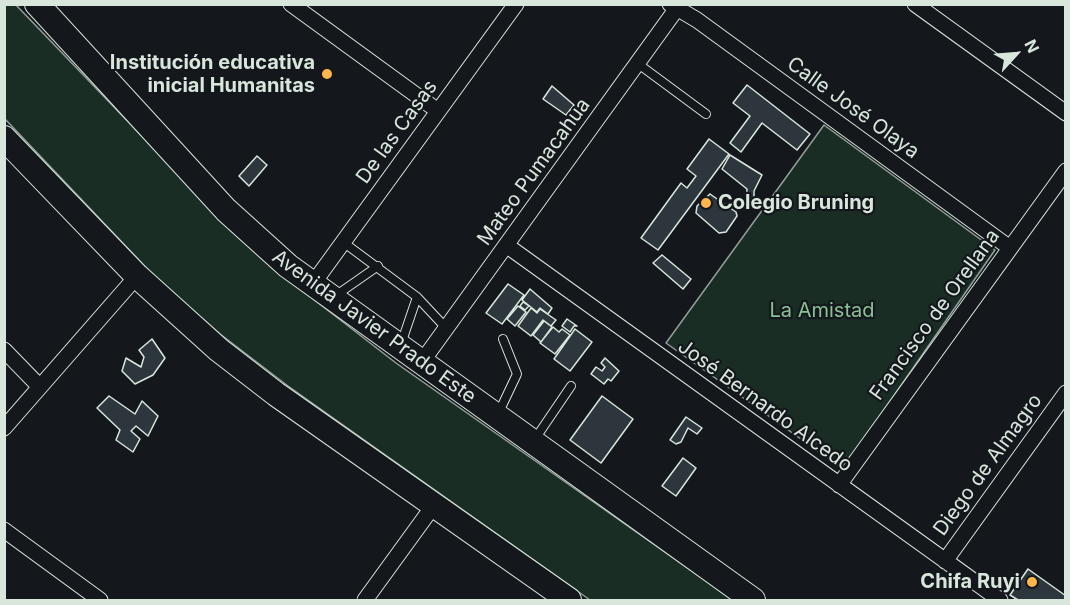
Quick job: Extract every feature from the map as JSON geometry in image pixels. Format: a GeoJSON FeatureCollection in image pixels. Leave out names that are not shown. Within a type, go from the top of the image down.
{"type":"FeatureCollection","features":[{"type":"Feature","properties":{"kind":"main road","name":"Avenida Javier Prado Este"},"geometry":{"type":"LineString","coordinates":[[37,4],[226,210],[321,292],[753,600]]}},
{"type":"Feature","properties":{"kind":"main road"},"geometry":{"type":"LineString","coordinates":[[4,138],[137,276],[185,321],[247,372],[569,600]]}},
{"type":"Feature","properties":{"kind":"street","name":"De las Casas"},"geometry":{"type":"LineString","coordinates":[[321,292],[343,242],[516,4]]}},
{"type":"Feature","properties":{"kind":"street"},"geometry":{"type":"LineString","coordinates":[[915,4],[1065,113]]}},
{"type":"Feature","properties":{"kind":"street","name":"Mateo Pumacahua"},"geometry":{"type":"LineString","coordinates":[[421,363],[638,63],[675,6]]}},
{"type":"Feature","properties":{"kind":"street","name":"Calle José Olaya"},"geometry":{"type":"LineString","coordinates":[[675,6],[1010,248]]}},
{"type":"Feature","properties":{"kind":"street"},"geometry":{"type":"LineString","coordinates":[[301,8],[438,111]]}},
{"type":"Feature","properties":{"kind":"street","name":"Francisco de Orellana"},"geometry":{"type":"LineString","coordinates":[[839,485],[1065,171]]}},
{"type":"Feature","properties":{"kind":"street","name":"José Bernardo Alcedo"},"geometry":{"type":"LineString","coordinates":[[506,245],[1000,600]]}},
{"type":"Feature","properties":{"kind":"street"},"geometry":{"type":"LineString","coordinates":[[4,428],[137,276]]}},
{"type":"Feature","properties":{"kind":"street"},"geometry":{"type":"LineString","coordinates":[[4,350],[40,387]]}},
{"type":"Feature","properties":{"kind":"street","name":"Diego de Almagro"},"geometry":{"type":"LineString","coordinates":[[945,561],[1065,393]]}},
{"type":"Feature","properties":{"kind":"street"},"geometry":{"type":"LineString","coordinates":[[365,600],[434,505]]}},
{"type":"Feature","properties":{"kind":"street"},"geometry":{"type":"LineString","coordinates":[[4,530],[100,600]]}},
{"type":"Feature","properties":{"kind":"lane"},"geometry":{"type":"LineString","coordinates":[[638,63],[706,114]]}},
{"type":"Feature","properties":{"kind":"lane"},"geometry":{"type":"LineString","coordinates":[[343,242],[417,297],[446,328]]}},
{"type":"Feature","properties":{"kind":"lane"},"geometry":{"type":"LineString","coordinates":[[321,292],[378,266]]}},
{"type":"Feature","properties":{"kind":"lane"},"geometry":{"type":"LineString","coordinates":[[400,348],[417,297]]}},
{"type":"Feature","properties":{"kind":"lane"},"geometry":{"type":"LineString","coordinates":[[496,416],[508,398],[517,374],[503,339]]}},
{"type":"Feature","properties":{"kind":"lane"},"geometry":{"type":"LineString","coordinates":[[533,442],[571,386]]}},
{"type":"Feature","properties":{"kind":"green space"},"geometry":{"type":"Polygon","coordinates":[[[5,5],[16,5],[187,183],[277,271],[396,363],[733,600],[590,600],[288,386],[220,334],[156,278],[5,119],[5,5]]]}},
{"type":"Feature","properties":{"kind":"green space","name":"La Amistad"},"geometry":{"type":"Polygon","coordinates":[[[824,125],[995,250],[843,469],[666,343],[824,125]]]}},
{"type":"Feature","properties":{"kind":"building"},"geometry":{"type":"Polygon","coordinates":[[[747,85],[810,134],[797,150],[762,123],[741,152],[730,143],[750,116],[733,103],[747,85]]]}},
{"type":"Feature","properties":{"kind":"building"},"geometry":{"type":"Polygon","coordinates":[[[552,86],[574,105],[566,115],[543,99],[552,86]]]}},
{"type":"Feature","properties":{"kind":"building"},"geometry":{"type":"Polygon","coordinates":[[[709,139],[729,154],[658,250],[641,238],[681,183],[687,188],[696,176],[687,169],[709,139]]]}},
{"type":"Feature","properties":{"kind":"building"},"geometry":{"type":"Polygon","coordinates":[[[730,155],[762,175],[754,191],[754,204],[746,204],[747,189],[722,169],[730,155]]]}},
{"type":"Feature","properties":{"kind":"building"},"geometry":{"type":"Polygon","coordinates":[[[257,156],[267,165],[249,186],[239,176],[257,156]]]}},
{"type":"Feature","properties":{"kind":"building"},"geometry":{"type":"Polygon","coordinates":[[[710,194],[736,212],[737,216],[726,232],[719,233],[696,213],[697,206],[710,194]]]}},
{"type":"Feature","properties":{"kind":"building"},"geometry":{"type":"Polygon","coordinates":[[[662,255],[691,279],[683,289],[653,263],[662,255]]]}},
{"type":"Feature","properties":{"kind":"building"},"geometry":{"type":"Polygon","coordinates":[[[508,284],[524,295],[502,324],[486,313],[508,284]]]}},
{"type":"Feature","properties":{"kind":"building"},"geometry":{"type":"Polygon","coordinates":[[[530,289],[552,308],[548,314],[540,308],[537,312],[522,300],[530,289]]]}},
{"type":"Feature","properties":{"kind":"building"},"geometry":{"type":"Polygon","coordinates":[[[523,302],[529,306],[525,310],[520,306],[523,302]]]}},
{"type":"Feature","properties":{"kind":"building"},"geometry":{"type":"Polygon","coordinates":[[[518,306],[526,312],[515,326],[507,319],[518,306]]]}},
{"type":"Feature","properties":{"kind":"building"},"geometry":{"type":"Polygon","coordinates":[[[531,308],[537,313],[540,309],[556,320],[551,326],[543,320],[531,336],[518,326],[531,308]]]}},
{"type":"Feature","properties":{"kind":"building"},"geometry":{"type":"Polygon","coordinates":[[[567,319],[577,326],[574,326],[570,332],[562,326],[567,319]]]}},
{"type":"Feature","properties":{"kind":"building"},"geometry":{"type":"Polygon","coordinates":[[[544,321],[552,327],[541,342],[533,335],[544,321]]]}},
{"type":"Feature","properties":{"kind":"building"},"geometry":{"type":"Polygon","coordinates":[[[553,327],[559,332],[562,329],[570,335],[555,354],[540,343],[553,327]]]}},
{"type":"Feature","properties":{"kind":"building"},"geometry":{"type":"Polygon","coordinates":[[[575,329],[592,342],[570,371],[554,359],[575,329]]]}},
{"type":"Feature","properties":{"kind":"building"},"geometry":{"type":"Polygon","coordinates":[[[152,339],[165,358],[153,375],[135,384],[122,371],[126,358],[141,367],[144,357],[139,350],[152,339]]]}},
{"type":"Feature","properties":{"kind":"building"},"geometry":{"type":"Polygon","coordinates":[[[605,358],[619,371],[611,381],[608,379],[604,384],[591,374],[596,367],[602,371],[605,367],[601,363],[605,358]]]}},
{"type":"Feature","properties":{"kind":"building"},"geometry":{"type":"Polygon","coordinates":[[[109,396],[135,414],[142,401],[158,416],[148,436],[136,426],[131,431],[140,439],[133,452],[116,440],[120,430],[97,408],[109,396]]]}},
{"type":"Feature","properties":{"kind":"building"},"geometry":{"type":"Polygon","coordinates":[[[602,396],[633,419],[601,463],[570,440],[602,396]]]}},
{"type":"Feature","properties":{"kind":"building"},"geometry":{"type":"Polygon","coordinates":[[[686,417],[702,428],[697,434],[688,428],[681,442],[676,444],[670,440],[686,417]]]}},
{"type":"Feature","properties":{"kind":"building"},"geometry":{"type":"Polygon","coordinates":[[[683,458],[696,468],[676,496],[662,486],[683,458]]]}},
{"type":"Feature","properties":{"kind":"building","name":"Chifa Ruyi"},"geometry":{"type":"Polygon","coordinates":[[[1028,569],[1066,596],[1066,600],[1018,600],[1010,595],[1028,569]]]}},
{"type":"Feature","properties":{"kind":"place","name":"Institución educativa inicial Humanitas"},"geometry":{"type":"Point","coordinates":[327,74]}},
{"type":"Feature","properties":{"kind":"place","name":"Colegio Bruning"},"geometry":{"type":"Point","coordinates":[706,203]}},
{"type":"Feature","properties":{"kind":"place","name":"Chifa Ruyi"},"geometry":{"type":"Point","coordinates":[1032,582]}}]}
